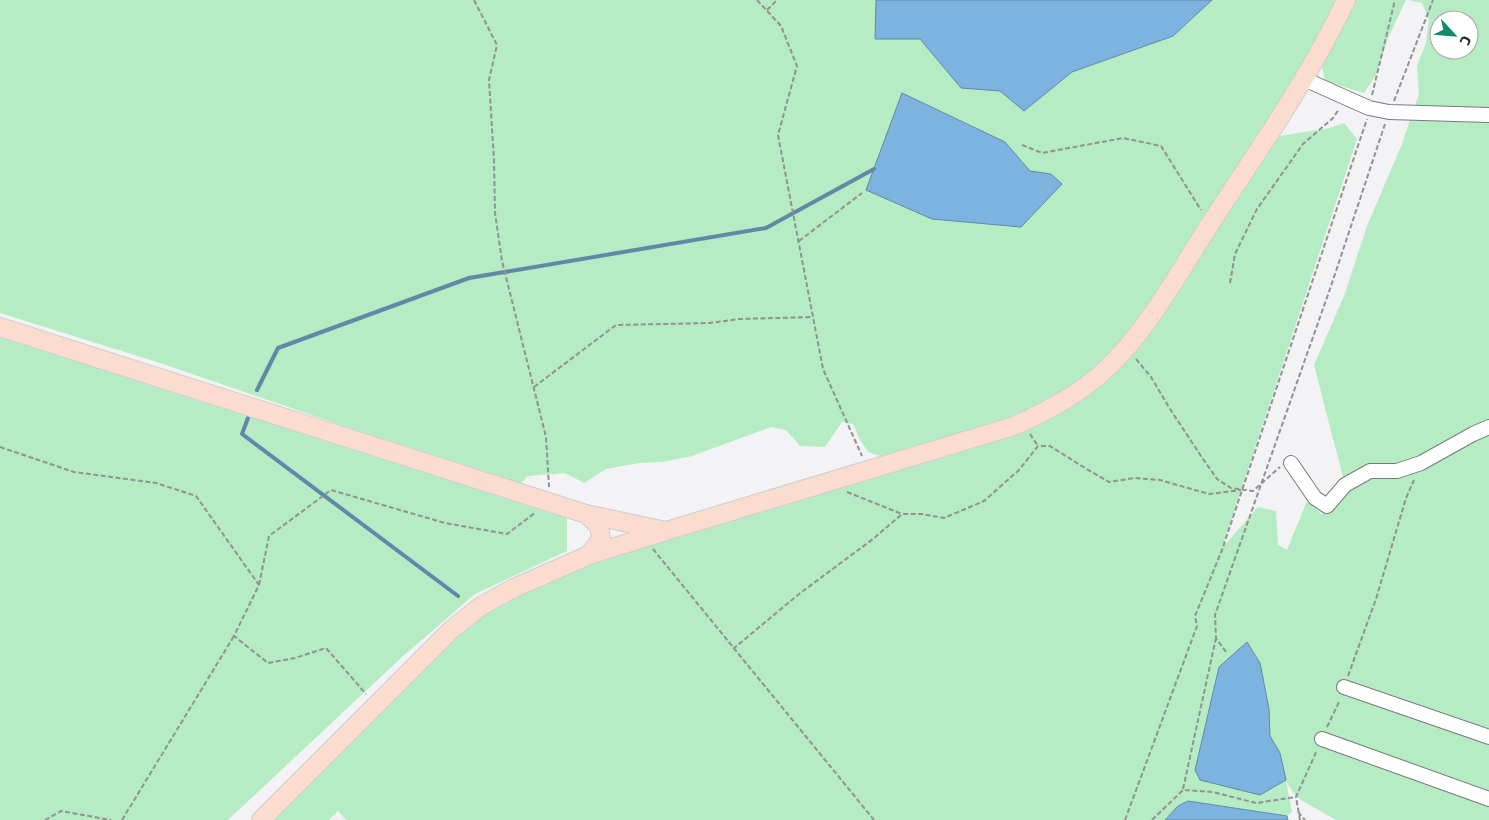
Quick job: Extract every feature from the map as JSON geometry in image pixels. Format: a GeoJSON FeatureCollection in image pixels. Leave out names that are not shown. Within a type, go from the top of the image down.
{"type":"FeatureCollection","features":[{"type":"Feature","properties":{"kind":"main road"},"geometry":{"type":"LineString","coordinates":[[261,820],[451,630],[481,606],[514,588],[590,555],[1014,426],[1046,412],[1084,388],[1106,370],[1154,312],[1304,79],[1346,0]]}},
{"type":"Feature","properties":{"kind":"main road"},"geometry":{"type":"LineString","coordinates":[[0,326],[586,514],[666,531]]}},
{"type":"Feature","properties":{"kind":"main road"},"geometry":{"type":"LineString","coordinates":[[586,514],[599,526],[601,539],[590,555]]}},
{"type":"Feature","properties":{"kind":"lane"},"geometry":{"type":"LineString","coordinates":[[1304,79],[1369,108],[1389,112],[1489,115]]}},
{"type":"Feature","properties":{"kind":"lane"},"geometry":{"type":"LineString","coordinates":[[1291,463],[1315,498],[1327,506],[1345,485],[1370,471],[1398,471],[1421,464],[1472,434],[1489,427]]}},
{"type":"Feature","properties":{"kind":"lane"},"geometry":{"type":"LineString","coordinates":[[1344,687],[1488,733]]}},
{"type":"Feature","properties":{"kind":"lane"},"geometry":{"type":"LineString","coordinates":[[1322,739],[1489,799]]}},
{"type":"Feature","properties":{"kind":"path"},"geometry":{"type":"LineString","coordinates":[[122,820],[234,636],[258,585],[269,536],[331,490],[445,523],[507,534],[550,502],[546,437],[502,261],[495,213],[489,80],[497,45],[474,0]]}},
{"type":"Feature","properties":{"kind":"path"},"geometry":{"type":"LineString","coordinates":[[757,0],[781,26],[797,66],[778,135],[823,369],[868,470]]}},
{"type":"Feature","properties":{"kind":"path"},"geometry":{"type":"LineString","coordinates":[[767,10],[777,0]]}},
{"type":"Feature","properties":{"kind":"path"},"geometry":{"type":"LineString","coordinates":[[1125,820],[1197,626],[1195,616],[1222,550],[1365,124],[1395,0]]}},
{"type":"Feature","properties":{"kind":"path"},"geometry":{"type":"LineString","coordinates":[[1152,820],[1183,790],[1216,638],[1215,614],[1331,286],[1389,112],[1434,0]]}},
{"type":"Feature","properties":{"kind":"path"},"geometry":{"type":"LineString","coordinates":[[1230,283],[1235,254],[1257,209],[1304,144],[1333,118],[1346,99]]}},
{"type":"Feature","properties":{"kind":"path"},"geometry":{"type":"LineString","coordinates":[[1022,145],[1042,153],[1122,138],[1161,146],[1210,225]]}},
{"type":"Feature","properties":{"kind":"path"},"geometry":{"type":"LineString","coordinates":[[799,241],[862,193]]}},
{"type":"Feature","properties":{"kind":"path"},"geometry":{"type":"LineString","coordinates":[[534,388],[616,325],[710,324],[739,319],[813,317]]}},
{"type":"Feature","properties":{"kind":"path"},"geometry":{"type":"LineString","coordinates":[[1126,348],[1151,377],[1170,410],[1217,478],[1231,488],[1253,491],[1278,467],[1291,463]]}},
{"type":"Feature","properties":{"kind":"path"},"geometry":{"type":"LineString","coordinates":[[824,484],[881,504],[902,514],[922,514],[944,518],[984,501],[1019,470],[1038,446],[1050,446],[1109,482],[1135,478],[1160,480],[1210,494],[1242,490]]}},
{"type":"Feature","properties":{"kind":"path"},"geometry":{"type":"LineString","coordinates":[[0,447],[74,472],[156,483],[196,496],[258,585]]}},
{"type":"Feature","properties":{"kind":"path"},"geometry":{"type":"LineString","coordinates":[[1300,820],[1296,797],[1344,687],[1376,599],[1406,498],[1421,464]]}},
{"type":"Feature","properties":{"kind":"path"},"geometry":{"type":"LineString","coordinates":[[733,649],[799,594],[873,539],[902,514]]}},
{"type":"Feature","properties":{"kind":"path"},"geometry":{"type":"LineString","coordinates":[[644,538],[874,820]]}},
{"type":"Feature","properties":{"kind":"path"},"geometry":{"type":"LineString","coordinates":[[234,636],[268,663],[294,658],[326,648],[376,705]]}},
{"type":"Feature","properties":{"kind":"path"},"geometry":{"type":"LineString","coordinates":[[1216,638],[1226,652]]}},
{"type":"Feature","properties":{"kind":"path"},"geometry":{"type":"LineString","coordinates":[[1183,790],[1213,792],[1256,803],[1296,797]]}},
{"type":"Feature","properties":{"kind":"path"},"geometry":{"type":"LineString","coordinates":[[46,820],[62,811],[111,820]]}},
{"type":"Feature","properties":{"kind":"path"},"geometry":{"type":"LineString","coordinates":[[1298,812],[1306,820]]}},
{"type":"Feature","properties":{"kind":"green space"},"geometry":{"type":"Polygon","coordinates":[[[0,0],[876,0],[875,39],[920,39],[961,88],[1000,91],[1024,111],[1072,72],[1173,36],[1212,0],[1339,0],[1308,62],[1133,331],[1081,384],[1011,420],[889,459],[868,452],[853,424],[842,422],[825,447],[800,446],[786,430],[771,427],[692,456],[606,469],[584,483],[565,473],[528,476],[518,486],[160,363],[0,313],[0,0]],[[902,93],[1030,171],[1005,142],[902,93]]]}},
{"type":"Feature","properties":{"kind":"green space"},"geometry":{"type":"Polygon","coordinates":[[[1351,0],[1406,0],[1388,38],[1377,73],[1364,93],[1325,81],[1321,61],[1351,0]]]}},
{"type":"Feature","properties":{"kind":"green space"},"geometry":{"type":"Polygon","coordinates":[[[1408,0],[1489,0],[1489,820],[1336,820],[1296,797],[1286,781],[1292,812],[1287,816],[1188,801],[1178,806],[1165,820],[346,820],[338,811],[329,820],[269,820],[456,632],[485,610],[579,566],[679,535],[1087,392],[1273,137],[1330,128],[1344,123],[1357,139],[1222,548],[1258,507],[1276,511],[1278,545],[1287,550],[1307,501],[1322,514],[1345,485],[1314,365],[1344,296],[1367,226],[1402,144],[1419,94],[1417,66],[1426,43],[1429,19],[1422,3],[1408,0]],[[1219,667],[1195,769],[1281,782],[1286,780],[1280,753],[1270,736],[1269,709],[1219,667]]]}},
{"type":"Feature","properties":{"kind":"green space"},"geometry":{"type":"Polygon","coordinates":[[[0,332],[567,513],[567,551],[475,594],[402,657],[228,820],[0,820],[0,332]]]}},
{"type":"Feature","properties":{"kind":"water"},"geometry":{"type":"Polygon","coordinates":[[[876,0],[1212,0],[1173,36],[1072,72],[1024,111],[1000,91],[961,88],[920,39],[875,39],[876,0]]]}},
{"type":"Feature","properties":{"kind":"water"},"geometry":{"type":"Polygon","coordinates":[[[902,93],[1005,142],[1030,171],[1051,174],[1062,184],[1021,227],[932,219],[866,190],[902,93]]]}},
{"type":"Feature","properties":{"kind":"water"},"geometry":{"type":"Polygon","coordinates":[[[1247,642],[1260,663],[1269,709],[1270,736],[1280,753],[1286,780],[1260,795],[1200,780],[1195,770],[1219,667],[1247,642]]]}},
{"type":"Feature","properties":{"kind":"water"},"geometry":{"type":"Polygon","coordinates":[[[1188,801],[1287,816],[1288,820],[1165,820],[1178,806],[1188,801]]]}},
{"type":"Feature","properties":{"kind":"waterway"},"geometry":{"type":"LineString","coordinates":[[257,390],[278,348],[469,278],[766,228],[874,169]]}},
{"type":"Feature","properties":{"kind":"waterway"},"geometry":{"type":"LineString","coordinates":[[248,418],[242,434],[458,596]]}}]}
